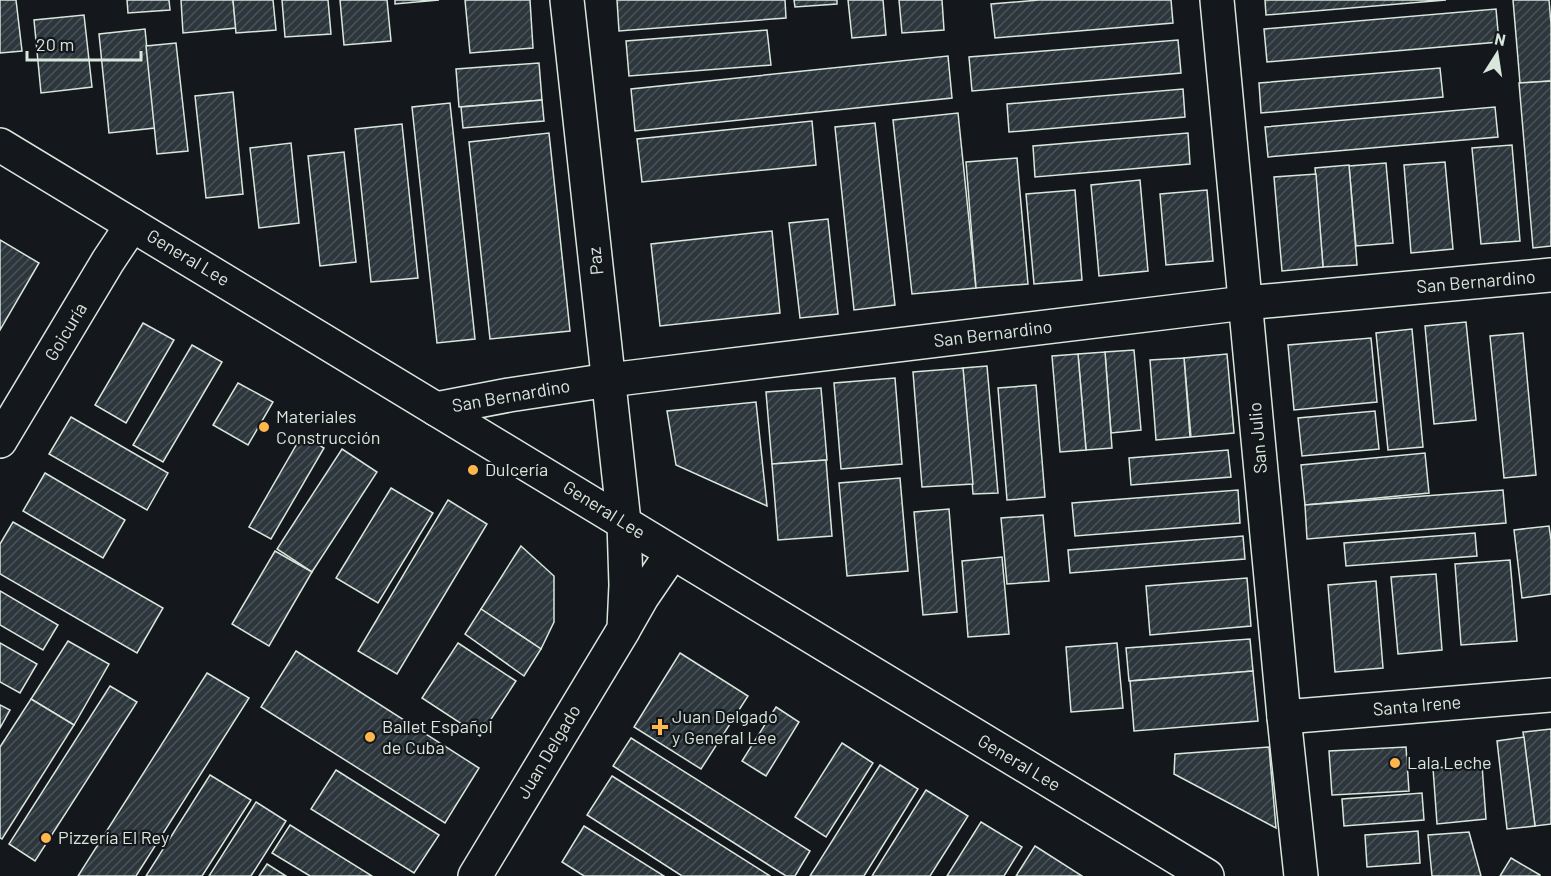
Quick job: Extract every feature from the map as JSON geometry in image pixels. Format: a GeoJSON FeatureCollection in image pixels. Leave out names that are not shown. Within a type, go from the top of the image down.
{"type":"FeatureCollection","features":[{"type":"Feature","properties":{"kind":"street","name":"Paz"},"geometry":{"type":"LineString","coordinates":[[567,0],[624,522]]}},
{"type":"Feature","properties":{"kind":"street","name":"San Julio"},"geometry":{"type":"LineString","coordinates":[[1217,0],[1301,876]]}},
{"type":"Feature","properties":{"kind":"street","name":"General Lee"},"geometry":{"type":"LineString","coordinates":[[0,145],[1207,876]]}},
{"type":"Feature","properties":{"kind":"street","name":"Goicuría"},"geometry":{"type":"LineString","coordinates":[[0,441],[132,225]]}},
{"type":"Feature","properties":{"kind":"street","name":"San Bernardino"},"geometry":{"type":"LineString","coordinates":[[436,409],[609,380],[1245,303],[1551,275]]}},
{"type":"Feature","properties":{"kind":"street"},"geometry":{"type":"LineString","coordinates":[[624,522],[626,585],[624,629]]}},
{"type":"Feature","properties":{"kind":"street","name":"Juan Delgado"},"geometry":{"type":"LineString","coordinates":[[475,876],[642,597],[672,553]]}},
{"type":"Feature","properties":{"kind":"street","name":"Santa Irene"},"geometry":{"type":"LineString","coordinates":[[1284,717],[1551,695]]}},
{"type":"Feature","properties":{"kind":"building"},"geometry":{"type":"Polygon","coordinates":[[[0,0],[16,0],[22,51],[0,53],[0,0]]]}},
{"type":"Feature","properties":{"kind":"building"},"geometry":{"type":"Polygon","coordinates":[[[127,0],[169,0],[170,10],[128,13],[127,0]]]}},
{"type":"Feature","properties":{"kind":"building"},"geometry":{"type":"Polygon","coordinates":[[[181,0],[233,0],[236,28],[183,33],[181,0]]]}},
{"type":"Feature","properties":{"kind":"building"},"geometry":{"type":"Polygon","coordinates":[[[233,0],[273,0],[276,30],[236,33],[233,0]]]}},
{"type":"Feature","properties":{"kind":"building"},"geometry":{"type":"Polygon","coordinates":[[[282,0],[328,0],[331,34],[285,37],[282,0]]]}},
{"type":"Feature","properties":{"kind":"building"},"geometry":{"type":"Polygon","coordinates":[[[340,0],[387,0],[391,41],[344,45],[340,0]]]}},
{"type":"Feature","properties":{"kind":"building"},"geometry":{"type":"Polygon","coordinates":[[[395,0],[439,0],[395,4],[395,0]]]}},
{"type":"Feature","properties":{"kind":"building"},"geometry":{"type":"Polygon","coordinates":[[[465,0],[530,0],[533,48],[470,53],[465,0]]]}},
{"type":"Feature","properties":{"kind":"building"},"geometry":{"type":"Polygon","coordinates":[[[617,0],[785,0],[786,18],[619,31],[617,0]]]}},
{"type":"Feature","properties":{"kind":"building"},"geometry":{"type":"Polygon","coordinates":[[[794,0],[837,0],[837,4],[795,7],[794,0]]]}},
{"type":"Feature","properties":{"kind":"building"},"geometry":{"type":"Polygon","coordinates":[[[848,0],[883,0],[886,35],[852,38],[848,0]]]}},
{"type":"Feature","properties":{"kind":"building"},"geometry":{"type":"Polygon","coordinates":[[[899,0],[942,0],[944,30],[902,33],[899,0]]]}},
{"type":"Feature","properties":{"kind":"building"},"geometry":{"type":"Polygon","coordinates":[[[1039,0],[1171,0],[1173,23],[995,38],[991,4],[1039,0]]]}},
{"type":"Feature","properties":{"kind":"building"},"geometry":{"type":"Polygon","coordinates":[[[1265,0],[1446,0],[1266,15],[1265,0]]]}},
{"type":"Feature","properties":{"kind":"building"},"geometry":{"type":"Polygon","coordinates":[[[1513,0],[1549,0],[1551,81],[1520,83],[1513,0]]]}},
{"type":"Feature","properties":{"kind":"building"},"geometry":{"type":"Polygon","coordinates":[[[1496,9],[1499,42],[1267,62],[1264,29],[1496,9]]]}},
{"type":"Feature","properties":{"kind":"building"},"geometry":{"type":"Polygon","coordinates":[[[84,15],[92,87],[41,93],[34,20],[84,15]]]}},
{"type":"Feature","properties":{"kind":"building"},"geometry":{"type":"Polygon","coordinates":[[[145,29],[155,128],[109,133],[99,34],[145,29]]]}},
{"type":"Feature","properties":{"kind":"building"},"geometry":{"type":"Polygon","coordinates":[[[767,30],[771,65],[629,76],[626,41],[767,30]]]}},
{"type":"Feature","properties":{"kind":"building"},"geometry":{"type":"Polygon","coordinates":[[[1178,40],[1181,73],[972,91],[969,57],[1178,40]]]}},
{"type":"Feature","properties":{"kind":"building"},"geometry":{"type":"Polygon","coordinates":[[[176,43],[188,151],[157,154],[146,46],[176,43]]]}},
{"type":"Feature","properties":{"kind":"building"},"geometry":{"type":"Polygon","coordinates":[[[948,56],[952,98],[635,131],[631,89],[948,56]]]}},
{"type":"Feature","properties":{"kind":"building"},"geometry":{"type":"Polygon","coordinates":[[[539,63],[542,100],[459,107],[456,69],[539,63]]]}},
{"type":"Feature","properties":{"kind":"building"},"geometry":{"type":"Polygon","coordinates":[[[1440,68],[1443,97],[1261,113],[1259,83],[1440,68]]]}},
{"type":"Feature","properties":{"kind":"building"},"geometry":{"type":"Polygon","coordinates":[[[1551,81],[1551,246],[1533,248],[1519,83],[1551,81]]]}},
{"type":"Feature","properties":{"kind":"building"},"geometry":{"type":"Polygon","coordinates":[[[1183,89],[1185,117],[1009,132],[1007,104],[1183,89]]]}},
{"type":"Feature","properties":{"kind":"building"},"geometry":{"type":"Polygon","coordinates":[[[233,92],[243,194],[206,198],[195,96],[233,92]]]}},
{"type":"Feature","properties":{"kind":"building"},"geometry":{"type":"Polygon","coordinates":[[[542,100],[544,121],[463,128],[461,107],[542,100]]]}},
{"type":"Feature","properties":{"kind":"building"},"geometry":{"type":"Polygon","coordinates":[[[450,103],[475,339],[437,343],[412,107],[450,103]]]}},
{"type":"Feature","properties":{"kind":"building"},"geometry":{"type":"Polygon","coordinates":[[[1495,107],[1498,137],[1268,157],[1265,127],[1495,107]]]}},
{"type":"Feature","properties":{"kind":"building"},"geometry":{"type":"Polygon","coordinates":[[[958,113],[976,288],[912,294],[893,120],[958,113]]]}},
{"type":"Feature","properties":{"kind":"building"},"geometry":{"type":"Polygon","coordinates":[[[812,121],[816,165],[642,182],[637,139],[812,121]]]}},
{"type":"Feature","properties":{"kind":"building"},"geometry":{"type":"Polygon","coordinates":[[[875,123],[895,305],[854,310],[835,127],[875,123]]]}},
{"type":"Feature","properties":{"kind":"building"},"geometry":{"type":"Polygon","coordinates":[[[402,124],[418,278],[371,282],[355,129],[402,124]]]}},
{"type":"Feature","properties":{"kind":"building"},"geometry":{"type":"Polygon","coordinates":[[[549,133],[570,331],[490,339],[469,142],[549,133]]]}},
{"type":"Feature","properties":{"kind":"building"},"geometry":{"type":"Polygon","coordinates":[[[1188,133],[1190,164],[1035,177],[1033,146],[1188,133]]]}},
{"type":"Feature","properties":{"kind":"building"},"geometry":{"type":"Polygon","coordinates":[[[291,143],[299,223],[259,228],[250,148],[291,143]]]}},
{"type":"Feature","properties":{"kind":"building"},"geometry":{"type":"Polygon","coordinates":[[[1512,145],[1520,241],[1481,244],[1472,148],[1512,145]]]}},
{"type":"Feature","properties":{"kind":"building"},"geometry":{"type":"Polygon","coordinates":[[[344,152],[356,262],[320,266],[308,156],[344,152]]]}},
{"type":"Feature","properties":{"kind":"building"},"geometry":{"type":"Polygon","coordinates":[[[1017,158],[1028,284],[976,288],[966,162],[1017,158]]]}},
{"type":"Feature","properties":{"kind":"building"},"geometry":{"type":"Polygon","coordinates":[[[1445,162],[1453,249],[1411,253],[1404,165],[1445,162]]]}},
{"type":"Feature","properties":{"kind":"building"},"geometry":{"type":"Polygon","coordinates":[[[1386,163],[1393,243],[1356,246],[1349,166],[1386,163]]]}},
{"type":"Feature","properties":{"kind":"building"},"geometry":{"type":"Polygon","coordinates":[[[1349,165],[1357,265],[1323,267],[1315,168],[1349,165]]]}},
{"type":"Feature","properties":{"kind":"building"},"geometry":{"type":"Polygon","coordinates":[[[1316,174],[1323,267],[1282,271],[1274,177],[1316,174]]]}},
{"type":"Feature","properties":{"kind":"building"},"geometry":{"type":"Polygon","coordinates":[[[1140,180],[1148,271],[1099,276],[1091,185],[1140,180]]]}},
{"type":"Feature","properties":{"kind":"building"},"geometry":{"type":"Polygon","coordinates":[[[1075,190],[1082,280],[1034,284],[1026,194],[1075,190]]]}},
{"type":"Feature","properties":{"kind":"building"},"geometry":{"type":"Polygon","coordinates":[[[1207,190],[1213,261],[1166,265],[1160,194],[1207,190]]]}},
{"type":"Feature","properties":{"kind":"building"},"geometry":{"type":"Polygon","coordinates":[[[828,219],[838,314],[800,318],[789,223],[828,219]]]}},
{"type":"Feature","properties":{"kind":"building"},"geometry":{"type":"Polygon","coordinates":[[[772,231],[780,313],[660,326],[651,244],[772,231]]]}},
{"type":"Feature","properties":{"kind":"building"},"geometry":{"type":"Polygon","coordinates":[[[0,240],[39,263],[0,330],[0,240]]]}},
{"type":"Feature","properties":{"kind":"building"},"geometry":{"type":"Polygon","coordinates":[[[1466,322],[1476,420],[1434,424],[1425,326],[1466,322]]]}},
{"type":"Feature","properties":{"kind":"building"},"geometry":{"type":"Polygon","coordinates":[[[143,323],[174,340],[126,423],[95,405],[143,323]]]}},
{"type":"Feature","properties":{"kind":"building"},"geometry":{"type":"Polygon","coordinates":[[[1412,329],[1423,447],[1388,450],[1376,333],[1412,329]]]}},
{"type":"Feature","properties":{"kind":"building"},"geometry":{"type":"Polygon","coordinates":[[[1523,333],[1536,475],[1504,478],[1490,336],[1523,333]]]}},
{"type":"Feature","properties":{"kind":"building"},"geometry":{"type":"Polygon","coordinates":[[[1371,338],[1377,402],[1294,410],[1288,345],[1371,338]]]}},
{"type":"Feature","properties":{"kind":"building"},"geometry":{"type":"Polygon","coordinates":[[[192,345],[222,362],[163,462],[133,445],[192,345]]]}},
{"type":"Feature","properties":{"kind":"building"},"geometry":{"type":"Polygon","coordinates":[[[1134,350],[1141,430],[1111,433],[1105,352],[1134,350]]]}},
{"type":"Feature","properties":{"kind":"building"},"geometry":{"type":"Polygon","coordinates":[[[1105,352],[1112,448],[1086,450],[1078,354],[1105,352]]]}},
{"type":"Feature","properties":{"kind":"building"},"geometry":{"type":"Polygon","coordinates":[[[1078,354],[1086,450],[1060,452],[1052,356],[1078,354]]]}},
{"type":"Feature","properties":{"kind":"building"},"geometry":{"type":"Polygon","coordinates":[[[1227,354],[1234,433],[1191,437],[1184,358],[1227,354]]]}},
{"type":"Feature","properties":{"kind":"building"},"geometry":{"type":"Polygon","coordinates":[[[1184,358],[1190,437],[1156,440],[1150,360],[1184,358]]]}},
{"type":"Feature","properties":{"kind":"building"},"geometry":{"type":"Polygon","coordinates":[[[987,366],[998,493],[973,494],[963,368],[987,366]]]}},
{"type":"Feature","properties":{"kind":"building"},"geometry":{"type":"Polygon","coordinates":[[[963,368],[973,484],[922,487],[913,372],[963,368]]]}},
{"type":"Feature","properties":{"kind":"building"},"geometry":{"type":"Polygon","coordinates":[[[895,378],[902,464],[841,469],[834,383],[895,378]]]}},
{"type":"Feature","properties":{"kind":"building"},"geometry":{"type":"Polygon","coordinates":[[[238,383],[273,402],[248,445],[213,425],[238,383]]]}},
{"type":"Feature","properties":{"kind":"building"},"geometry":{"type":"Polygon","coordinates":[[[1036,385],[1045,497],[1007,500],[998,388],[1036,385]]]}},
{"type":"Feature","properties":{"kind":"building"},"geometry":{"type":"Polygon","coordinates":[[[821,388],[827,460],[772,464],[766,392],[821,388]]]}},
{"type":"Feature","properties":{"kind":"building"},"geometry":{"type":"Polygon","coordinates":[[[756,402],[767,506],[676,465],[667,411],[756,402]]]}},
{"type":"Feature","properties":{"kind":"building"},"geometry":{"type":"Polygon","coordinates":[[[1375,411],[1379,449],[1302,456],[1298,418],[1375,411]]]}},
{"type":"Feature","properties":{"kind":"building"},"geometry":{"type":"Polygon","coordinates":[[[71,417],[168,473],[147,510],[49,454],[71,417]]]}},
{"type":"Feature","properties":{"kind":"building"},"geometry":{"type":"Polygon","coordinates":[[[302,435],[324,448],[271,539],[249,527],[302,435]]]}},
{"type":"Feature","properties":{"kind":"building"},"geometry":{"type":"Polygon","coordinates":[[[342,449],[377,472],[312,572],[277,549],[342,449]]]}},
{"type":"Feature","properties":{"kind":"building"},"geometry":{"type":"Polygon","coordinates":[[[1228,450],[1231,477],[1131,485],[1129,458],[1228,450]]]}},
{"type":"Feature","properties":{"kind":"building"},"geometry":{"type":"Polygon","coordinates":[[[1425,453],[1429,493],[1305,505],[1301,465],[1425,453]]]}},
{"type":"Feature","properties":{"kind":"building"},"geometry":{"type":"Polygon","coordinates":[[[826,460],[832,536],[778,540],[772,464],[826,460]]]}},
{"type":"Feature","properties":{"kind":"building"},"geometry":{"type":"Polygon","coordinates":[[[45,473],[125,520],[103,558],[23,511],[45,473]]]}},
{"type":"Feature","properties":{"kind":"building"},"geometry":{"type":"Polygon","coordinates":[[[900,478],[908,571],[847,576],[839,483],[900,478]]]}},
{"type":"Feature","properties":{"kind":"building"},"geometry":{"type":"Polygon","coordinates":[[[391,488],[433,513],[378,603],[336,578],[391,488]]]}},
{"type":"Feature","properties":{"kind":"building"},"geometry":{"type":"Polygon","coordinates":[[[1238,490],[1240,523],[1075,536],[1072,503],[1238,490]]]}},
{"type":"Feature","properties":{"kind":"building"},"geometry":{"type":"Polygon","coordinates":[[[1503,490],[1506,523],[1307,539],[1305,505],[1503,490]]]}},
{"type":"Feature","properties":{"kind":"building"},"geometry":{"type":"Polygon","coordinates":[[[448,500],[487,524],[397,674],[358,651],[448,500]]]}},
{"type":"Feature","properties":{"kind":"building"},"geometry":{"type":"Polygon","coordinates":[[[949,509],[957,612],[923,615],[914,512],[949,509]]]}},
{"type":"Feature","properties":{"kind":"building"},"geometry":{"type":"Polygon","coordinates":[[[1043,515],[1049,581],[1007,584],[1001,518],[1043,515]]]}},
{"type":"Feature","properties":{"kind":"building"},"geometry":{"type":"Polygon","coordinates":[[[13,522],[163,608],[137,653],[0,574],[0,544],[13,522]]]}},
{"type":"Feature","properties":{"kind":"building"},"geometry":{"type":"Polygon","coordinates":[[[1549,526],[1551,594],[1522,598],[1514,530],[1549,526]]]}},
{"type":"Feature","properties":{"kind":"building"},"geometry":{"type":"Polygon","coordinates":[[[1475,533],[1477,556],[1346,566],[1344,543],[1475,533]]]}},
{"type":"Feature","properties":{"kind":"building"},"geometry":{"type":"Polygon","coordinates":[[[1243,536],[1245,559],[1070,573],[1068,550],[1243,536]]]}},
{"type":"Feature","properties":{"kind":"building"},"geometry":{"type":"Polygon","coordinates":[[[521,546],[554,576],[554,622],[541,649],[481,609],[521,546]]]}},
{"type":"Feature","properties":{"kind":"building"},"geometry":{"type":"Polygon","coordinates":[[[275,551],[312,572],[269,646],[232,624],[275,551]]]}},
{"type":"Feature","properties":{"kind":"building"},"geometry":{"type":"Polygon","coordinates":[[[1002,557],[1009,634],[968,637],[962,561],[1002,557]]]}},
{"type":"Feature","properties":{"kind":"building"},"geometry":{"type":"Polygon","coordinates":[[[1510,560],[1517,641],[1461,645],[1455,564],[1510,560]]]}},
{"type":"Feature","properties":{"kind":"building"},"geometry":{"type":"Polygon","coordinates":[[[1436,574],[1442,650],[1398,654],[1391,577],[1436,574]]]}},
{"type":"Feature","properties":{"kind":"building"},"geometry":{"type":"Polygon","coordinates":[[[1247,578],[1251,626],[1150,635],[1146,586],[1247,578]]]}},
{"type":"Feature","properties":{"kind":"building"},"geometry":{"type":"Polygon","coordinates":[[[1376,581],[1383,668],[1335,672],[1328,585],[1376,581]]]}},
{"type":"Feature","properties":{"kind":"building"},"geometry":{"type":"Polygon","coordinates":[[[0,591],[58,625],[43,650],[0,625],[0,591]]]}},
{"type":"Feature","properties":{"kind":"building"},"geometry":{"type":"Polygon","coordinates":[[[481,609],[541,649],[524,676],[465,634],[481,609]]]}},
{"type":"Feature","properties":{"kind":"building"},"geometry":{"type":"Polygon","coordinates":[[[1250,639],[1253,671],[1129,681],[1126,648],[1250,639]]]}},
{"type":"Feature","properties":{"kind":"building"},"geometry":{"type":"Polygon","coordinates":[[[68,641],[109,664],[74,725],[31,699],[68,641]]]}},
{"type":"Feature","properties":{"kind":"building"},"geometry":{"type":"Polygon","coordinates":[[[0,643],[37,664],[20,693],[0,682],[0,643]]]}},
{"type":"Feature","properties":{"kind":"building"},"geometry":{"type":"Polygon","coordinates":[[[458,643],[516,681],[480,736],[422,698],[458,643]]]}},
{"type":"Feature","properties":{"kind":"building"},"geometry":{"type":"Polygon","coordinates":[[[1117,643],[1123,708],[1071,712],[1066,647],[1117,643]]]}},
{"type":"Feature","properties":{"kind":"building","name":"Ballet Español de Cuba"},"geometry":{"type":"Polygon","coordinates":[[[296,651],[479,768],[445,823],[261,707],[296,651]]]}},
{"type":"Feature","properties":{"kind":"building"},"geometry":{"type":"Polygon","coordinates":[[[680,653],[748,696],[701,769],[634,727],[680,653]]]}},
{"type":"Feature","properties":{"kind":"building"},"geometry":{"type":"Polygon","coordinates":[[[1253,671],[1258,721],[1134,731],[1130,681],[1253,671]]]}},
{"type":"Feature","properties":{"kind":"building"},"geometry":{"type":"Polygon","coordinates":[[[207,673],[249,698],[136,876],[78,876],[207,673]]]}},
{"type":"Feature","properties":{"kind":"building"},"geometry":{"type":"Polygon","coordinates":[[[110,686],[137,702],[35,861],[9,844],[110,686]]]}},
{"type":"Feature","properties":{"kind":"building"},"geometry":{"type":"Polygon","coordinates":[[[31,699],[74,725],[2,839],[0,838],[0,747],[31,699]]]}},
{"type":"Feature","properties":{"kind":"building"},"geometry":{"type":"Polygon","coordinates":[[[0,705],[10,710],[0,728],[0,705]]]}},
{"type":"Feature","properties":{"kind":"building"},"geometry":{"type":"Polygon","coordinates":[[[776,707],[799,722],[766,776],[742,761],[776,707]]]}},
{"type":"Feature","properties":{"kind":"building"},"geometry":{"type":"Polygon","coordinates":[[[1551,729],[1551,824],[1535,826],[1523,732],[1551,729]]]}},
{"type":"Feature","properties":{"kind":"building"},"geometry":{"type":"Polygon","coordinates":[[[1524,737],[1535,826],[1507,829],[1497,741],[1524,737]]]}},
{"type":"Feature","properties":{"kind":"building"},"geometry":{"type":"Polygon","coordinates":[[[631,738],[810,851],[795,876],[786,876],[613,766],[631,738]]]}},
{"type":"Feature","properties":{"kind":"building"},"geometry":{"type":"Polygon","coordinates":[[[842,743],[873,763],[826,837],[795,817],[842,743]]]}},
{"type":"Feature","properties":{"kind":"building"},"geometry":{"type":"Polygon","coordinates":[[[1269,747],[1276,828],[1174,774],[1175,754],[1269,747]]]}},
{"type":"Feature","properties":{"kind":"building"},"geometry":{"type":"Polygon","coordinates":[[[1406,747],[1409,791],[1332,795],[1329,751],[1406,747]]]}},
{"type":"Feature","properties":{"kind":"building"},"geometry":{"type":"Polygon","coordinates":[[[880,765],[918,789],[864,876],[810,876],[880,765]]]}},
{"type":"Feature","properties":{"kind":"building"},"geometry":{"type":"Polygon","coordinates":[[[1482,765],[1486,819],[1437,824],[1433,768],[1482,765]]]}},
{"type":"Feature","properties":{"kind":"building"},"geometry":{"type":"Polygon","coordinates":[[[336,770],[439,835],[414,873],[311,809],[336,770]]]}},
{"type":"Feature","properties":{"kind":"building"},"geometry":{"type":"Polygon","coordinates":[[[210,775],[251,800],[202,876],[146,876],[210,775]]]}},
{"type":"Feature","properties":{"kind":"building"},"geometry":{"type":"Polygon","coordinates":[[[612,776],[770,876],[682,876],[587,815],[612,776]]]}},
{"type":"Feature","properties":{"kind":"building"},"geometry":{"type":"Polygon","coordinates":[[[926,790],[968,816],[930,876],[872,876],[926,790]]]}},
{"type":"Feature","properties":{"kind":"building"},"geometry":{"type":"Polygon","coordinates":[[[1422,793],[1424,820],[1344,826],[1342,799],[1422,793]]]}},
{"type":"Feature","properties":{"kind":"building"},"geometry":{"type":"Polygon","coordinates":[[[256,802],[286,821],[251,876],[209,876],[256,802]]]}},
{"type":"Feature","properties":{"kind":"building"},"geometry":{"type":"Polygon","coordinates":[[[981,822],[1022,847],[1004,876],[947,876],[981,822]]]}},
{"type":"Feature","properties":{"kind":"building"},"geometry":{"type":"Polygon","coordinates":[[[290,825],[372,876],[310,876],[272,853],[290,825]]]}},
{"type":"Feature","properties":{"kind":"building"},"geometry":{"type":"Polygon","coordinates":[[[584,826],[664,876],[584,876],[562,862],[584,826]]]}},
{"type":"Feature","properties":{"kind":"building"},"geometry":{"type":"Polygon","coordinates":[[[1418,831],[1420,863],[1367,867],[1365,835],[1418,831]]]}},
{"type":"Feature","properties":{"kind":"building"},"geometry":{"type":"Polygon","coordinates":[[[1469,832],[1481,876],[1432,876],[1428,835],[1469,832]]]}},
{"type":"Feature","properties":{"kind":"building"},"geometry":{"type":"Polygon","coordinates":[[[1035,846],[1082,876],[1016,876],[1035,846]]]}},
{"type":"Feature","properties":{"kind":"building"},"geometry":{"type":"Polygon","coordinates":[[[1511,858],[1540,875],[1540,876],[1500,876],[1511,858]]]}},
{"type":"Feature","properties":{"kind":"building"},"geometry":{"type":"Polygon","coordinates":[[[267,864],[286,876],[259,876],[267,864]]]}},
{"type":"Feature","properties":{"kind":"place","name":"Materiales Construcción"},"geometry":{"type":"Point","coordinates":[264,427]}},
{"type":"Feature","properties":{"kind":"place","name":"Dulcería"},"geometry":{"type":"Point","coordinates":[473,470]}},
{"type":"Feature","properties":{"kind":"place","name":"Juan Delgado y General Lee"},"geometry":{"type":"Point","coordinates":[660,727]}},
{"type":"Feature","properties":{"kind":"place","name":"Ballet Español de Cuba"},"geometry":{"type":"Point","coordinates":[370,737]}},
{"type":"Feature","properties":{"kind":"place","name":"Lala Leche"},"geometry":{"type":"Point","coordinates":[1395,763]}},
{"type":"Feature","properties":{"kind":"place","name":"Pizzería El Rey"},"geometry":{"type":"Point","coordinates":[46,838]}}]}
